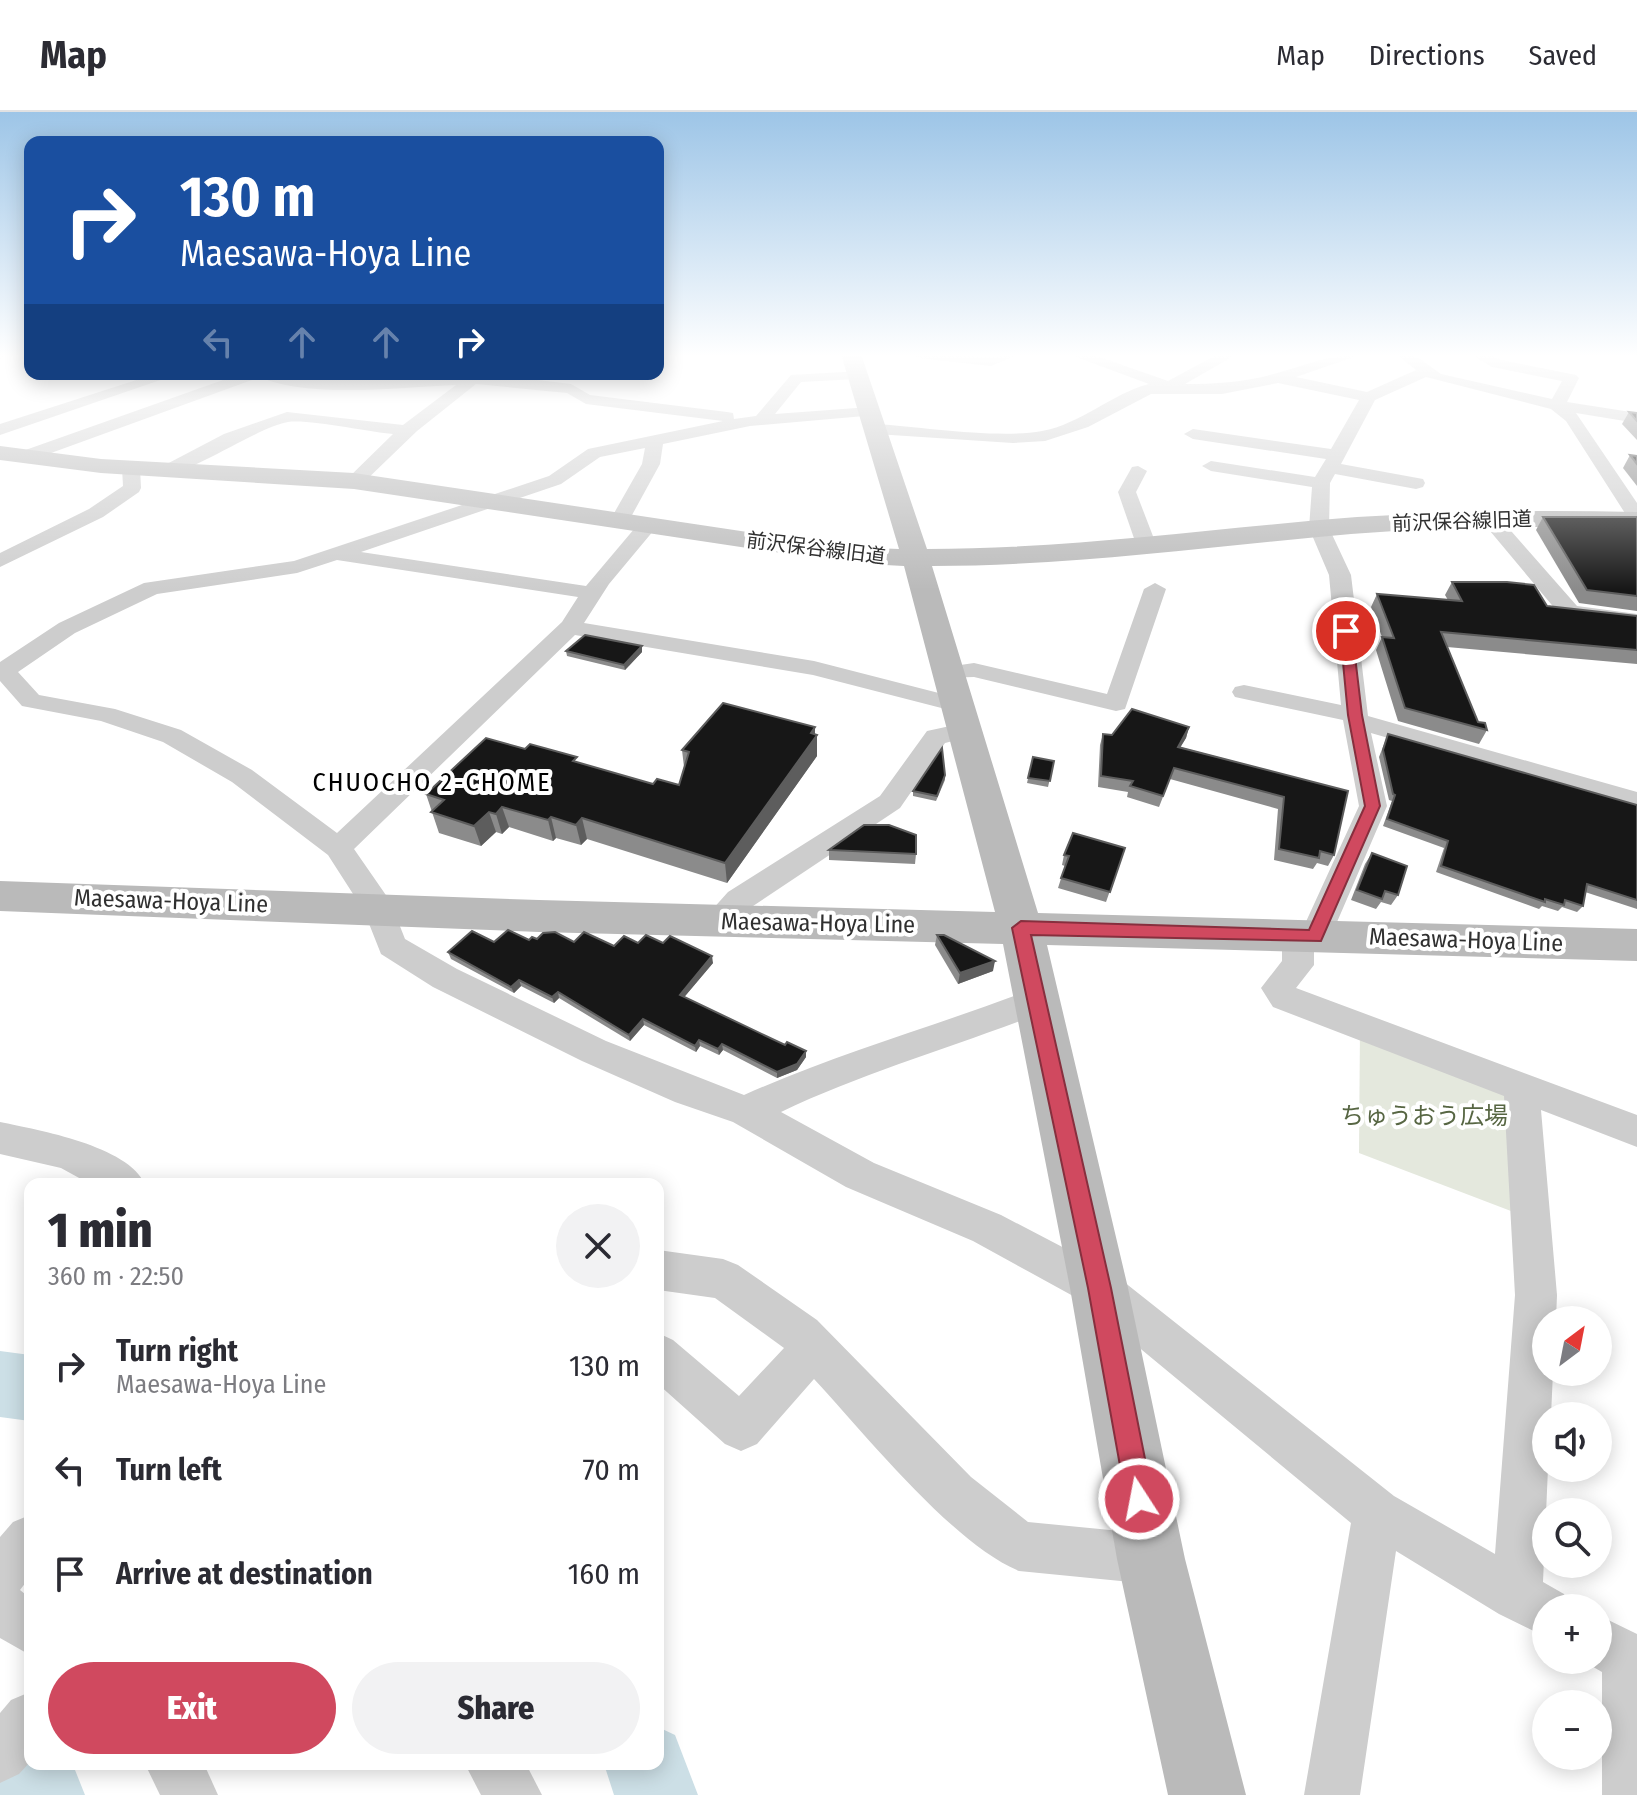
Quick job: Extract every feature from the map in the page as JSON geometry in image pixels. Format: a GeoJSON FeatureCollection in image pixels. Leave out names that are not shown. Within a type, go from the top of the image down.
{"type":"FeatureCollection","features":[{"type":"Feature","properties":{"kind":"street"},"geometry":{"type":"LineString","coordinates":[[11,455],[85,433]]}},
{"type":"Feature","properties":{"kind":"street"},"geometry":{"type":"LineString","coordinates":[[169,470],[243,433]]}},
{"type":"Feature","properties":{"kind":"street"},"geometry":{"type":"LineString","coordinates":[[354,481],[405,433]]}},
{"type":"Feature","properties":{"kind":"street"},"geometry":{"type":"LineString","coordinates":[[694,433],[594,453],[555,480],[337,555],[276,572],[183,581],[152,588],[67,628],[2,672],[31,701],[106,714],[172,736],[242,776],[338,848],[379,909],[392,946],[445,978],[618,1062],[746,1111],[860,1175],[987,1228],[1099,1288],[1377,1513],[1532,1604]]}},
{"type":"Feature","properties":{"kind":"street"},"geometry":{"type":"LineString","coordinates":[[877,433],[916,559],[1021,928],[1099,1288],[1151,1559],[1207,1795]]}},
{"type":"Feature","properties":{"kind":"street"},"geometry":{"type":"LineString","coordinates":[[968,433],[1013,438],[1055,433]]}},
{"type":"Feature","properties":{"kind":"street"},"geometry":{"type":"LineString","coordinates":[[1194,433],[1328,468],[1416,483]]}},
{"type":"Feature","properties":{"kind":"street"},"geometry":{"type":"LineString","coordinates":[[1348,433],[1328,468],[1319,528],[1340,575],[1357,718],[1373,806],[1306,936],[1298,965],[1277,988],[1285,998],[1637,1131]]}},
{"type":"Feature","properties":{"kind":"street"},"geometry":{"type":"LineString","coordinates":[[1581,433],[1637,519]]}},
{"type":"Feature","properties":{"kind":"street"},"geometry":{"type":"LineString","coordinates":[[619,522],[651,464],[655,440]]}},
{"type":"Feature","properties":{"kind":"street","name":"前沢保谷線旧道"},"geometry":{"type":"LineString","coordinates":[[11,455],[131,468],[354,481],[848,555],[916,559],[964,559],[1319,528],[1490,519],[1637,519]]}},
{"type":"Feature","properties":{"kind":"street"},"geometry":{"type":"LineString","coordinates":[[1211,466],[1328,468]]}},
{"type":"Feature","properties":{"kind":"street"},"geometry":{"type":"LineString","coordinates":[[0,561],[96,513],[132,488],[131,468]]}},
{"type":"Feature","properties":{"kind":"street"},"geometry":{"type":"LineString","coordinates":[[1138,471],[1127,492],[1146,544]]}},
{"type":"Feature","properties":{"kind":"street"},"geometry":{"type":"LineString","coordinates":[[1490,519],[1569,611],[1583,616],[1637,621]]}},
{"type":"Feature","properties":{"kind":"street"},"geometry":{"type":"LineString","coordinates":[[338,848],[570,627],[592,593],[647,526]]}},
{"type":"Feature","properties":{"kind":"street"},"geometry":{"type":"LineString","coordinates":[[337,555],[592,593]]}},
{"type":"Feature","properties":{"kind":"street"},"geometry":{"type":"LineString","coordinates":[[948,673],[974,670],[1116,704],[1155,589]]}},
{"type":"Feature","properties":{"kind":"street"},"geometry":{"type":"LineString","coordinates":[[570,627],[814,668],[960,718]]}},
{"type":"Feature","properties":{"kind":"street"},"geometry":{"type":"LineString","coordinates":[[1244,692],[1357,718],[1637,801]]}},
{"type":"Feature","properties":{"kind":"street"},"geometry":{"type":"LineString","coordinates":[[718,921],[739,900],[890,802],[936,737],[960,718]]}},
{"type":"Feature","properties":{"kind":"street","name":"Maesawa-Hoya Line"},"geometry":{"type":"LineString","coordinates":[[0,896],[718,921],[1637,945]]}},
{"type":"Feature","properties":{"kind":"street"},"geometry":{"type":"LineString","coordinates":[[746,1111],[822,1076],[948,1035],[1037,1001]]}},
{"type":"Feature","properties":{"kind":"street"},"geometry":{"type":"LineString","coordinates":[[1521,1088],[1536,1295],[1532,1594]]}},
{"type":"Feature","properties":{"kind":"street"},"geometry":{"type":"LineString","coordinates":[[0,1138],[69,1153],[115,1178]]}},
{"type":"Feature","properties":{"kind":"street"},"geometry":{"type":"LineString","coordinates":[[664,1271],[723,1279],[802,1335],[954,1494],[1019,1546],[1151,1559]]}},
{"type":"Feature","properties":{"kind":"street"},"geometry":{"type":"LineString","coordinates":[[664,1360],[741,1428],[814,1347]]}},
{"type":"Feature","properties":{"kind":"street"},"geometry":{"type":"LineString","coordinates":[[1332,1795],[1377,1513]]}},
{"type":"Feature","properties":{"kind":"street"},"geometry":{"type":"LineString","coordinates":[[0,1575],[24,1546]]}},
{"type":"Feature","properties":{"kind":"street"},"geometry":{"type":"LineString","coordinates":[[0,1607],[24,1625]]}},
{"type":"Feature","properties":{"kind":"street"},"geometry":{"type":"LineString","coordinates":[[1621,1654],[1630,1795]]}},
{"type":"Feature","properties":{"kind":"street"},"geometry":{"type":"LineString","coordinates":[[0,1755],[24,1726]]}},
{"type":"Feature","properties":{"kind":"street"},"geometry":{"type":"LineString","coordinates":[[176,1770],[190,1795]]}},
{"type":"Feature","properties":{"kind":"street"},"geometry":{"type":"LineString","coordinates":[[497,1770],[514,1795]]}},
{"type":"Feature","properties":{"kind":"green space","name":"ちゅうおう広場"},"geometry":{"type":"Polygon","coordinates":[[[1360,1028],[1515,1091],[1524,1216],[1359,1153],[1360,1028]]]}},
{"type":"Feature","properties":{"kind":"building"},"geometry":{"type":"Polygon","coordinates":[[[1543,517],[1637,517],[1637,596],[1587,590],[1543,517]]]}},
{"type":"Feature","properties":{"kind":"building"},"geometry":{"type":"Polygon","coordinates":[[[1452,582],[1534,585],[1547,606],[1637,616],[1637,650],[1441,632],[1478,722],[1485,723],[1487,730],[1405,708],[1382,637],[1394,638],[1377,594],[1462,601],[1452,582]]]}},
{"type":"Feature","properties":{"kind":"building"},"geometry":{"type":"Polygon","coordinates":[[[585,635],[642,646],[624,665],[566,651],[585,635]]]}},
{"type":"Feature","properties":{"kind":"building"},"geometry":{"type":"Polygon","coordinates":[[[723,703],[815,727],[811,733],[817,735],[725,863],[582,818],[576,825],[502,807],[496,814],[489,812],[474,826],[431,812],[444,800],[426,794],[486,738],[525,749],[530,744],[577,757],[573,761],[653,784],[657,779],[679,785],[689,752],[682,750],[723,703]]]}},
{"type":"Feature","properties":{"kind":"building"},"geometry":{"type":"Polygon","coordinates":[[[1132,709],[1189,727],[1178,747],[1348,791],[1334,855],[1320,851],[1319,858],[1279,849],[1284,797],[1174,768],[1163,796],[1130,786],[1133,781],[1101,776],[1103,734],[1112,735],[1132,709]]]}},
{"type":"Feature","properties":{"kind":"building"},"geometry":{"type":"Polygon","coordinates":[[[1388,734],[1637,805],[1637,900],[1587,884],[1583,906],[1565,900],[1564,905],[1545,899],[1545,902],[1441,866],[1448,841],[1387,819],[1395,795],[1383,750],[1388,734]]]}},
{"type":"Feature","properties":{"kind":"building"},"geometry":{"type":"Polygon","coordinates":[[[942,748],[945,775],[937,796],[913,791],[942,748]]]}},
{"type":"Feature","properties":{"kind":"building"},"geometry":{"type":"Polygon","coordinates":[[[1033,757],[1054,761],[1050,781],[1028,778],[1033,757]]]}},
{"type":"Feature","properties":{"kind":"building"},"geometry":{"type":"Polygon","coordinates":[[[864,825],[889,825],[916,835],[916,854],[829,850],[864,825]]]}},
{"type":"Feature","properties":{"kind":"building"},"geometry":{"type":"Polygon","coordinates":[[[1073,833],[1125,848],[1110,892],[1061,878],[1069,856],[1064,855],[1073,833]]]}},
{"type":"Feature","properties":{"kind":"building"},"geometry":{"type":"Polygon","coordinates":[[[1372,853],[1407,866],[1398,895],[1385,891],[1382,899],[1357,890],[1372,853]]]}},
{"type":"Feature","properties":{"kind":"building"},"geometry":{"type":"Polygon","coordinates":[[[508,930],[529,940],[532,937],[537,939],[543,933],[555,932],[574,942],[584,932],[614,946],[624,936],[638,943],[646,935],[663,943],[670,936],[712,956],[680,995],[785,1045],[787,1042],[806,1051],[797,1064],[777,1072],[722,1044],[718,1049],[699,1040],[695,1046],[643,1019],[629,1035],[558,992],[552,997],[519,980],[511,987],[448,952],[472,931],[494,942],[508,930]]]}},
{"type":"Feature","properties":{"kind":"building"},"geometry":{"type":"Polygon","coordinates":[[[937,935],[944,935],[995,961],[960,973],[937,935]]]}},
{"type":"Feature","properties":{"kind":"waterway"},"geometry":{"type":"LineString","coordinates":[[0,1384],[24,1387]]}},
{"type":"Feature","properties":{"kind":"waterway"},"geometry":{"type":"LineString","coordinates":[[0,1763],[43,1795]]}},
{"type":"Feature","properties":{"kind":"waterway"},"geometry":{"type":"LineString","coordinates":[[648,1770],[656,1795]]}},
{"type":"Feature","properties":{"kind":"district","name":"CHUOCHO 2-CHOME"},"geometry":{"type":"Point","coordinates":[432,782]}},
{"type":"Feature","properties":{"kind":"route"},"geometry":{"type":"LineString","coordinates":[[1139,1499],[1099,1288],[1021,928],[1315,936],[1373,806],[1355,715],[1346,631]]}}]}
